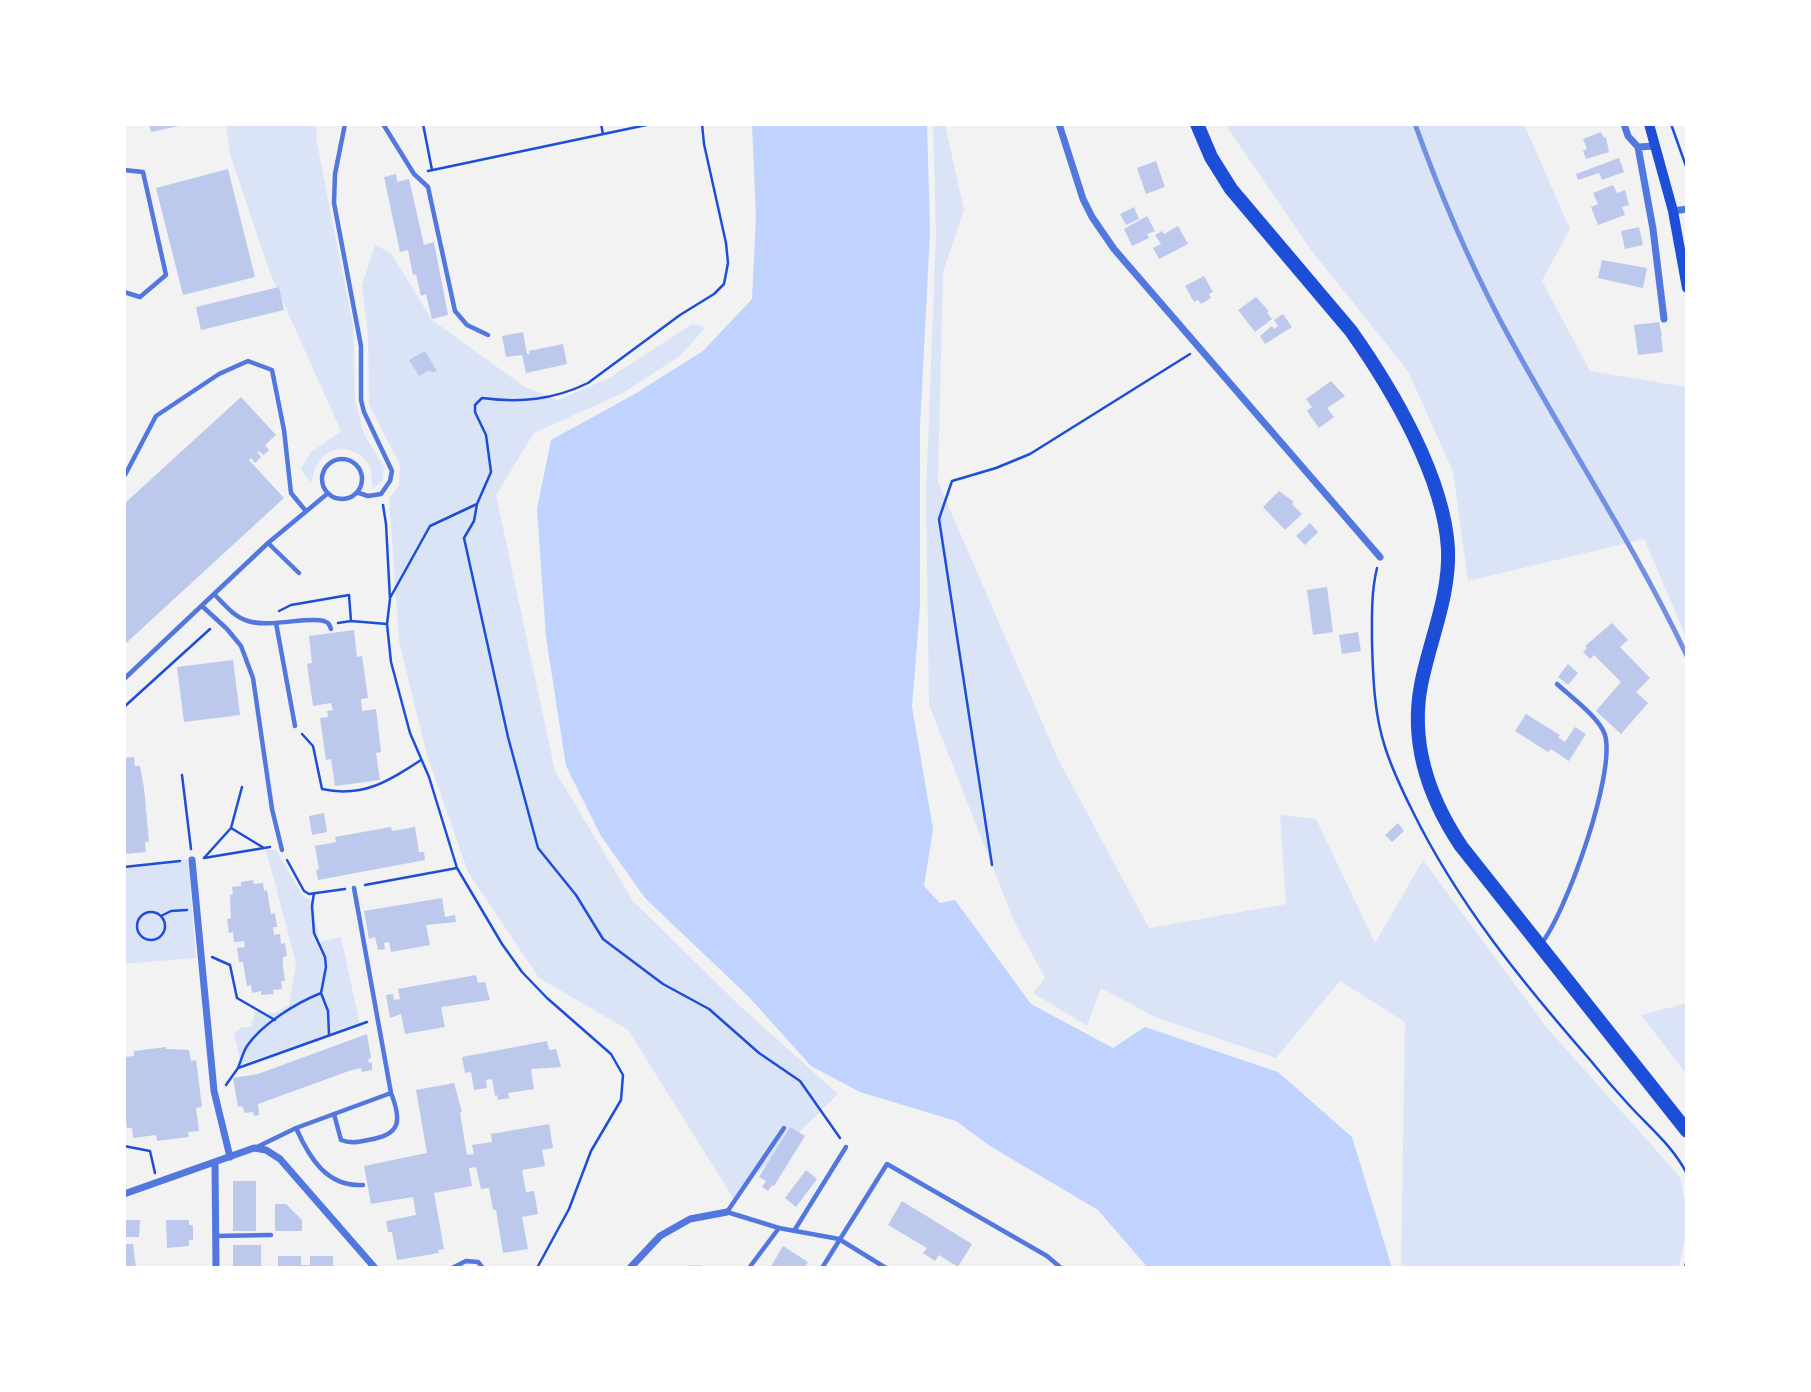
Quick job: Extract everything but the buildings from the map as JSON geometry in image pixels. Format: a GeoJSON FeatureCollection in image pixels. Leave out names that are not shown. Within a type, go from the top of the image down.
{"type":"FeatureCollection","features":[{"type":"Feature","properties":{"kind":"highway"},"geometry":{"type":"LineString","coordinates":[[1197,124],[1211,157],[1231,189],[1351,331],[1368,355],[1391,394],[1433,482],[1446,530],[1448,564],[1441,610],[1421,685],[1419,732],[1424,770],[1445,822],[1461,846],[1687,1131]]}},
{"type":"Feature","properties":{"kind":"main road"},"geometry":{"type":"LineString","coordinates":[[1649,124],[1673,211],[1687,288]]}},
{"type":"Feature","properties":{"kind":"street"},"geometry":{"type":"LineString","coordinates":[[1059,124],[1075,176],[1092,217],[1120,257],[1380,557]]}},
{"type":"Feature","properties":{"kind":"street"},"geometry":{"type":"LineString","coordinates":[[1624,124],[1628,136],[1638,147],[1653,229],[1664,319]]}},
{"type":"Feature","properties":{"kind":"street"},"geometry":{"type":"LineString","coordinates":[[1638,147],[1656,146]]}},
{"type":"Feature","properties":{"kind":"street"},"geometry":{"type":"LineString","coordinates":[[1673,211],[1687,209]]}},
{"type":"Feature","properties":{"kind":"street"},"geometry":{"type":"LineString","coordinates":[[192,860],[214,1091],[230,1157]]}},
{"type":"Feature","properties":{"kind":"street"},"geometry":{"type":"LineString","coordinates":[[124,1194],[254,1148],[266,1150],[280,1159],[375,1268]]}},
{"type":"Feature","properties":{"kind":"street"},"geometry":{"type":"LineString","coordinates":[[215,1164],[216,1268]]}},
{"type":"Feature","properties":{"kind":"street"},"geometry":{"type":"LineString","coordinates":[[630,1268],[660,1236],[690,1219],[727,1212]]}},
{"type":"Feature","properties":{"kind":"lane"},"geometry":{"type":"LineString","coordinates":[[345,124],[335,174],[334,203],[360,335],[361,400],[391,471],[390,481],[381,494],[368,496],[359,493]]}},
{"type":"Feature","properties":{"kind":"lane"},"geometry":{"type":"LineString","coordinates":[[383,124],[414,174],[428,187],[456,311],[467,325],[488,335]]}},
{"type":"Feature","properties":{"kind":"lane"},"geometry":{"type":"LineString","coordinates":[[124,170],[143,172],[166,275],[140,297],[124,292]]}},
{"type":"Feature","properties":{"kind":"lane"},"geometry":{"type":"LineString","coordinates":[[125,474],[156,416],[219,374],[248,361],[272,370],[284,430],[291,493],[306,510]]}},
{"type":"Feature","properties":{"kind":"lane"},"geometry":{"type":"LineString","coordinates":[[339,458],[350,460],[359,467],[363,478],[359,493],[338,500],[327,494],[321,484],[322,472],[328,463],[339,458]]}},
{"type":"Feature","properties":{"kind":"lane"},"geometry":{"type":"LineString","coordinates":[[124,679],[268,543],[327,494]]}},
{"type":"Feature","properties":{"kind":"lane"},"geometry":{"type":"LineString","coordinates":[[268,543],[299,573]]}},
{"type":"Feature","properties":{"kind":"lane"},"geometry":{"type":"LineString","coordinates":[[214,594],[234,614],[248,621],[276,624],[322,620],[331,627]]}},
{"type":"Feature","properties":{"kind":"lane"},"geometry":{"type":"LineString","coordinates":[[202,606],[241,646],[253,678],[272,809],[282,850]]}},
{"type":"Feature","properties":{"kind":"lane"},"geometry":{"type":"LineString","coordinates":[[276,624],[295,726]]}},
{"type":"Feature","properties":{"kind":"lane"},"geometry":{"type":"LineString","coordinates":[[1540,945],[1551,931],[1579,864],[1593,821],[1607,748],[1602,726],[1557,684]]}},
{"type":"Feature","properties":{"kind":"lane"},"geometry":{"type":"LineString","coordinates":[[334,1114],[341,1139],[349,1143],[384,1138],[395,1130],[398,1123],[354,888]]}},
{"type":"Feature","properties":{"kind":"lane"},"geometry":{"type":"LineString","coordinates":[[254,1148],[296,1128],[391,1093]]}},
{"type":"Feature","properties":{"kind":"lane"},"geometry":{"type":"LineString","coordinates":[[296,1128],[309,1157],[323,1171],[339,1180],[363,1185]]}},
{"type":"Feature","properties":{"kind":"lane"},"geometry":{"type":"LineString","coordinates":[[784,1128],[727,1212],[779,1228],[839,1239],[886,1268]]}},
{"type":"Feature","properties":{"kind":"lane"},"geometry":{"type":"LineString","coordinates":[[794,1231],[846,1147]]}},
{"type":"Feature","properties":{"kind":"lane"},"geometry":{"type":"LineString","coordinates":[[822,1268],[887,1164],[1047,1256],[1061,1268]]}},
{"type":"Feature","properties":{"kind":"lane"},"geometry":{"type":"LineString","coordinates":[[749,1268],[779,1228]]}},
{"type":"Feature","properties":{"kind":"lane"},"geometry":{"type":"LineString","coordinates":[[215,1236],[271,1235]]}},
{"type":"Feature","properties":{"kind":"lane"},"geometry":{"type":"LineString","coordinates":[[452,1268],[466,1261],[478,1262],[483,1268]]}},
{"type":"Feature","properties":{"kind":"lane"},"geometry":{"type":"LineString","coordinates":[[689,1268],[701,1268]]}},
{"type":"Feature","properties":{"kind":"path"},"geometry":{"type":"LineString","coordinates":[[423,124],[432,170]]}},
{"type":"Feature","properties":{"kind":"path"},"geometry":{"type":"LineString","coordinates":[[601,124],[603,134]]}},
{"type":"Feature","properties":{"kind":"path"},"geometry":{"type":"LineString","coordinates":[[414,174],[651,124]]}},
{"type":"Feature","properties":{"kind":"path"},"geometry":{"type":"LineString","coordinates":[[702,124],[726,243],[728,263],[724,284],[714,294],[680,315],[588,383],[529,401],[511,402],[482,398],[475,405],[474,412],[486,435],[491,472],[477,504],[474,521],[464,538],[508,737],[538,848],[576,895],[603,939],[663,984],[709,1009],[759,1053],[800,1081],[846,1147]]}},
{"type":"Feature","properties":{"kind":"path"},"geometry":{"type":"LineString","coordinates":[[1671,124],[1687,169]]}},
{"type":"Feature","properties":{"kind":"path"},"geometry":{"type":"LineString","coordinates":[[992,865],[939,519],[952,481],[996,468],[1030,454],[1188,356],[1197,346]]}},
{"type":"Feature","properties":{"kind":"path"},"geometry":{"type":"LineString","coordinates":[[381,494],[386,524],[390,599],[387,624],[394,674],[410,733],[457,868],[502,944],[522,972],[547,998],[611,1054],[623,1075],[621,1100],[591,1151],[569,1209],[537,1268]]}},
{"type":"Feature","properties":{"kind":"path"},"geometry":{"type":"LineString","coordinates":[[390,599],[430,526],[477,504]]}},
{"type":"Feature","properties":{"kind":"path"},"geometry":{"type":"LineString","coordinates":[[276,624],[278,611],[292,605],[348,595],[351,621]]}},
{"type":"Feature","properties":{"kind":"path"},"geometry":{"type":"LineString","coordinates":[[124,707],[218,621]]}},
{"type":"Feature","properties":{"kind":"path"},"geometry":{"type":"LineString","coordinates":[[331,627],[351,621],[387,624]]}},
{"type":"Feature","properties":{"kind":"path"},"geometry":{"type":"LineString","coordinates":[[295,726],[313,746],[322,789],[335,792],[379,786],[421,760]]}},
{"type":"Feature","properties":{"kind":"path"},"geometry":{"type":"LineString","coordinates":[[183,775],[192,860]]}},
{"type":"Feature","properties":{"kind":"path"},"geometry":{"type":"LineString","coordinates":[[204,858],[231,828],[242,786]]}},
{"type":"Feature","properties":{"kind":"path"},"geometry":{"type":"LineString","coordinates":[[231,828],[264,848]]}},
{"type":"Feature","properties":{"kind":"path"},"geometry":{"type":"LineString","coordinates":[[282,850],[304,891],[309,894],[457,868]]}},
{"type":"Feature","properties":{"kind":"path"},"geometry":{"type":"LineString","coordinates":[[314,893],[314,933],[325,957],[321,993],[328,1011],[329,1035]]}},
{"type":"Feature","properties":{"kind":"path"},"geometry":{"type":"LineString","coordinates":[[161,916],[171,911],[197,909]]}},
{"type":"Feature","properties":{"kind":"path"},"geometry":{"type":"LineString","coordinates":[[153,912],[161,916],[165,925],[163,934],[150,941],[141,937],[136,929],[140,916],[153,912]]}},
{"type":"Feature","properties":{"kind":"path"},"geometry":{"type":"LineString","coordinates":[[201,952],[230,965],[237,998],[275,1020]]}},
{"type":"Feature","properties":{"kind":"path"},"geometry":{"type":"LineString","coordinates":[[214,1091],[226,1085],[238,1068],[247,1046],[275,1020],[298,1002],[321,993]]}},
{"type":"Feature","properties":{"kind":"path"},"geometry":{"type":"LineString","coordinates":[[238,1068],[377,1018]]}},
{"type":"Feature","properties":{"kind":"path"},"geometry":{"type":"LineString","coordinates":[[124,1146],[150,1151],[157,1183]]}},
{"type":"Feature","properties":{"kind":"path"},"geometry":{"type":"LineString","coordinates":[[1685,1268],[1687,1259]]}},
{"type":"Feature","properties":{"kind":"shaded area"},"geometry":{"type":"Polygon","coordinates":[[[226,124],[316,124],[317,143],[353,325],[355,400],[364,434],[384,467],[382,482],[372,489],[368,464],[358,453],[351,450],[335,450],[322,458],[311,484],[301,469],[310,453],[341,431],[270,273],[230,154],[226,124]]]}},
{"type":"Feature","properties":{"kind":"shaded area"},"geometry":{"type":"Polygon","coordinates":[[[933,124],[945,124],[964,210],[943,272],[938,482],[1058,759],[1149,928],[1286,904],[1280,815],[1316,819],[1375,943],[1423,860],[1547,1028],[1680,1177],[1687,1228],[1679,1268],[1401,1268],[1405,1022],[1340,981],[1276,1058],[1157,1018],[1101,988],[1087,1026],[1033,993],[1045,978],[1014,921],[929,705],[926,495],[936,234],[933,124]]]}},
{"type":"Feature","properties":{"kind":"shaded area"},"geometry":{"type":"Polygon","coordinates":[[[1225,124],[1524,124],[1570,229],[1542,281],[1590,371],[1687,387],[1687,639],[1644,539],[1468,581],[1453,472],[1408,371],[1311,250],[1225,124]]]}},
{"type":"Feature","properties":{"kind":"shaded area"},"geometry":{"type":"Polygon","coordinates":[[[375,245],[391,253],[432,320],[525,387],[558,400],[609,378],[692,324],[706,327],[680,356],[623,393],[534,433],[496,495],[555,771],[633,901],[740,1006],[838,1094],[733,1198],[628,1030],[539,978],[468,872],[426,752],[399,641],[389,498],[399,486],[400,465],[369,404],[368,335],[362,285],[375,245]]]}},
{"type":"Feature","properties":{"kind":"shaded area"},"geometry":{"type":"Polygon","coordinates":[[[266,850],[276,850],[303,896],[312,900],[319,942],[341,937],[360,1025],[241,1064],[234,1033],[242,1027],[251,1027],[255,1012],[275,1013],[289,1005],[296,963],[266,850]]]}},
{"type":"Feature","properties":{"kind":"shaded area"},"geometry":{"type":"Polygon","coordinates":[[[188,859],[196,958],[124,964],[124,867],[188,859]]]}},
{"type":"Feature","properties":{"kind":"shaded area"},"geometry":{"type":"Polygon","coordinates":[[[1687,1003],[1687,1075],[1641,1015],[1687,1003]]]}},
{"type":"Feature","properties":{"kind":"water"},"geometry":{"type":"Polygon","coordinates":[[[752,124],[927,124],[930,232],[920,427],[920,606],[912,707],[933,829],[924,886],[940,903],[955,900],[1031,1004],[1113,1048],[1145,1027],[1278,1072],[1352,1137],[1392,1268],[1148,1268],[1098,1210],[990,1146],[956,1121],[860,1092],[811,1066],[749,997],[645,898],[601,836],[566,766],[546,637],[537,509],[551,440],[633,395],[703,351],[752,299],[756,217],[752,124]]]}},
{"type":"Feature","properties":{"kind":"railway"},"geometry":{"type":"LineString","coordinates":[[1415,124],[1454,224],[1500,320],[1643,570],[1687,656]]}}]}
